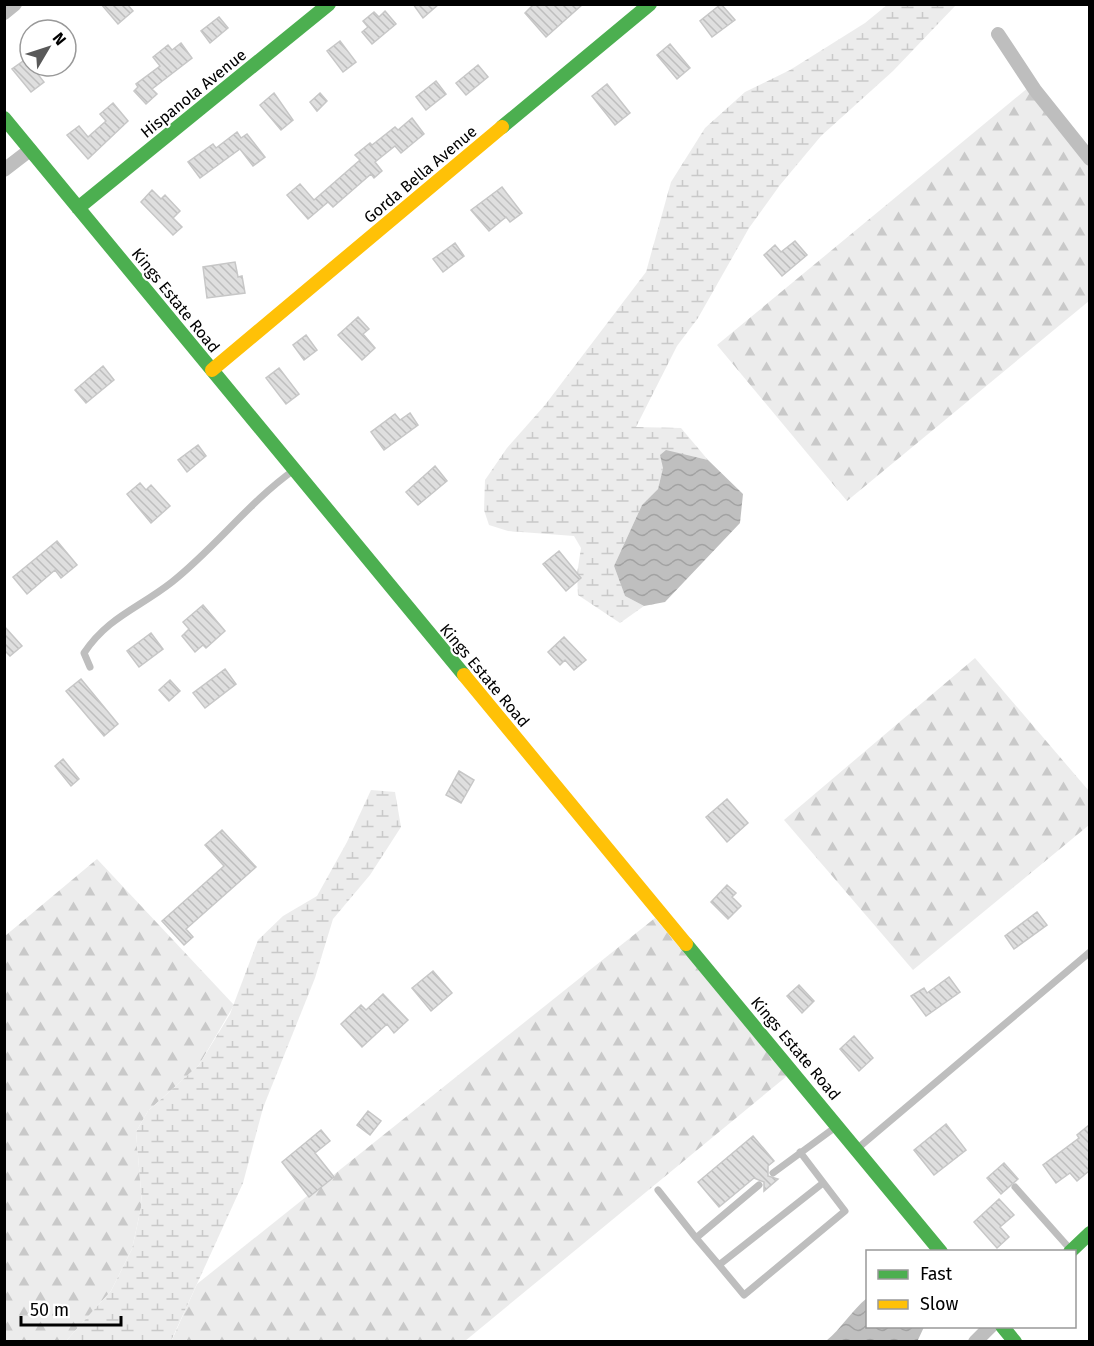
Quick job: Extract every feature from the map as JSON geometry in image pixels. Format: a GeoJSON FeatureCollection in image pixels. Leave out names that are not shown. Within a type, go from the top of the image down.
{"type":"FeatureCollection","features":[{"type":"Feature","properties":{"kind":"street"},"geometry":{"type":"LineString","coordinates":[[4,13],[15,4]]}},
{"type":"Feature","properties":{"kind":"street","name":"Hispanola Avenue"},"geometry":{"type":"LineString","coordinates":[[78,208],[329,4]]}},
{"type":"Feature","properties":{"kind":"street","name":"Gorda Bella Avenue"},"geometry":{"type":"LineString","coordinates":[[212,370],[650,4]]}},
{"type":"Feature","properties":{"kind":"street"},"geometry":{"type":"LineString","coordinates":[[998,34],[1035,90],[1089,159]]}},
{"type":"Feature","properties":{"kind":"street","name":"Kings Estate Road"},"geometry":{"type":"LineString","coordinates":[[4,118],[940,1250]]}},
{"type":"Feature","properties":{"kind":"street"},"geometry":{"type":"LineString","coordinates":[[4,170],[30,150]]}},
{"type":"Feature","properties":{"kind":"street"},"geometry":{"type":"LineString","coordinates":[[1072,1250],[1089,1233]]}},
{"type":"Feature","properties":{"kind":"street"},"geometry":{"type":"LineString","coordinates":[[975,1341],[989,1328]]}},
{"type":"Feature","properties":{"kind":"street"},"geometry":{"type":"LineString","coordinates":[[1004,1328],[1015,1341]]}},
{"type":"Feature","properties":{"kind":"lane"},"geometry":{"type":"LineString","coordinates":[[90,667],[84,653],[98,632],[172,582],[216,542],[267,489],[294,470]]}},
{"type":"Feature","properties":{"kind":"lane"},"geometry":{"type":"LineString","coordinates":[[858,1148],[1089,952]]}},
{"type":"Feature","properties":{"kind":"lane"},"geometry":{"type":"LineString","coordinates":[[773,1173],[839,1125]]}},
{"type":"Feature","properties":{"kind":"lane"},"geometry":{"type":"LineString","coordinates":[[658,1190],[744,1295],[845,1211],[800,1152]]}},
{"type":"Feature","properties":{"kind":"lane"},"geometry":{"type":"LineString","coordinates":[[719,1265],[823,1183]]}},
{"type":"Feature","properties":{"kind":"lane"},"geometry":{"type":"LineString","coordinates":[[696,1238],[759,1185]]}},
{"type":"Feature","properties":{"kind":"lane"},"geometry":{"type":"LineString","coordinates":[[1015,1187],[1070,1250]]}},
{"type":"Feature","properties":{"kind":"green space"},"geometry":{"type":"Polygon","coordinates":[[[887,5],[956,5],[893,71],[821,136],[780,185],[749,228],[698,318],[677,346],[636,427],[681,428],[708,460],[690,456],[663,468],[658,489],[642,505],[614,566],[625,596],[644,606],[620,623],[578,595],[577,574],[581,548],[574,536],[508,531],[489,525],[484,510],[485,480],[507,448],[545,405],[646,272],[671,182],[705,128],[745,92],[790,70],[865,23],[887,5]]]}},
{"type":"Feature","properties":{"kind":"green space"},"geometry":{"type":"Polygon","coordinates":[[[1029,87],[1089,160],[1089,301],[847,501],[717,345],[1029,87]]]}},
{"type":"Feature","properties":{"kind":"green space"},"geometry":{"type":"Polygon","coordinates":[[[975,658],[1089,791],[1089,825],[913,970],[784,820],[975,658]]]}},
{"type":"Feature","properties":{"kind":"green space"},"geometry":{"type":"Polygon","coordinates":[[[371,790],[395,792],[401,827],[370,875],[333,919],[315,978],[263,1108],[243,1183],[171,1341],[66,1341],[111,1291],[132,1249],[142,1203],[136,1132],[148,1111],[199,1065],[230,1014],[258,940],[283,916],[317,896],[347,842],[371,790]]]}},
{"type":"Feature","properties":{"kind":"green space"},"geometry":{"type":"Polygon","coordinates":[[[97,859],[234,1005],[199,1065],[148,1111],[136,1132],[142,1203],[132,1249],[111,1291],[66,1341],[5,1342],[5,936],[97,859]]]}},
{"type":"Feature","properties":{"kind":"green space"},"geometry":{"type":"Polygon","coordinates":[[[655,918],[787,1076],[465,1341],[171,1342],[197,1284],[655,918]]]}},
{"type":"Feature","properties":{"kind":"water"},"geometry":{"type":"Polygon","coordinates":[[[666,450],[708,460],[743,494],[740,523],[665,602],[644,606],[625,596],[614,566],[642,505],[658,489],[663,468],[660,455],[666,450]]]}},
{"type":"Feature","properties":{"kind":"water"},"geometry":{"type":"Polygon","coordinates":[[[866,1299],[866,1328],[924,1328],[917,1342],[826,1341],[866,1299]]]}},
{"type":"Feature","properties":{"kind":"building"},"geometry":{"type":"Polygon","coordinates":[[[101,4],[127,4],[133,11],[118,24],[101,4]]]}},
{"type":"Feature","properties":{"kind":"building"},"geometry":{"type":"Polygon","coordinates":[[[413,4],[439,4],[423,18],[413,4]]]}},
{"type":"Feature","properties":{"kind":"building"},"geometry":{"type":"Polygon","coordinates":[[[534,4],[583,4],[546,37],[525,13],[534,4]]]}},
{"type":"Feature","properties":{"kind":"building"},"geometry":{"type":"Polygon","coordinates":[[[721,4],[735,20],[712,37],[700,21],[721,4]]]}},
{"type":"Feature","properties":{"kind":"building"},"geometry":{"type":"Polygon","coordinates":[[[385,11],[396,24],[372,44],[362,32],[368,27],[363,21],[374,12],[379,17],[385,11]]]}},
{"type":"Feature","properties":{"kind":"building"},"geometry":{"type":"Polygon","coordinates":[[[219,17],[228,28],[210,43],[201,31],[219,17]]]}},
{"type":"Feature","properties":{"kind":"building"},"geometry":{"type":"Polygon","coordinates":[[[340,41],[356,62],[343,72],[327,51],[340,41]]]}},
{"type":"Feature","properties":{"kind":"building"},"geometry":{"type":"Polygon","coordinates":[[[181,43],[192,58],[152,89],[157,94],[146,104],[134,91],[138,87],[136,84],[160,66],[153,57],[168,45],[172,50],[181,43]]]}},
{"type":"Feature","properties":{"kind":"building"},"geometry":{"type":"Polygon","coordinates":[[[670,44],[690,68],[677,79],[657,55],[670,44]]]}},
{"type":"Feature","properties":{"kind":"building"},"geometry":{"type":"Polygon","coordinates":[[[18,65],[18,76],[12,69],[18,65]]]}},
{"type":"Feature","properties":{"kind":"building"},"geometry":{"type":"Polygon","coordinates":[[[478,65],[488,77],[466,95],[456,83],[478,65]]]}},
{"type":"Feature","properties":{"kind":"building"},"geometry":{"type":"Polygon","coordinates":[[[19,78],[41,78],[44,82],[31,92],[19,78]]]}},
{"type":"Feature","properties":{"kind":"building"},"geometry":{"type":"Polygon","coordinates":[[[436,81],[446,94],[426,110],[416,97],[436,81]]]}},
{"type":"Feature","properties":{"kind":"building"},"geometry":{"type":"Polygon","coordinates":[[[607,84],[630,113],[615,125],[592,96],[607,84]]]}},
{"type":"Feature","properties":{"kind":"building"},"geometry":{"type":"Polygon","coordinates":[[[274,93],[293,120],[281,130],[260,105],[274,93]]]}},
{"type":"Feature","properties":{"kind":"building"},"geometry":{"type":"Polygon","coordinates":[[[320,93],[327,101],[317,111],[310,102],[320,93]]]}},
{"type":"Feature","properties":{"kind":"building"},"geometry":{"type":"Polygon","coordinates":[[[113,103],[128,121],[88,159],[67,135],[79,126],[88,137],[106,121],[100,114],[113,103]]]}},
{"type":"Feature","properties":{"kind":"building"},"geometry":{"type":"Polygon","coordinates":[[[412,118],[424,134],[401,153],[395,146],[375,162],[382,171],[374,178],[371,174],[333,207],[328,202],[308,219],[287,195],[300,184],[314,200],[360,160],[355,155],[395,127],[398,130],[412,118]]]}},
{"type":"Feature","properties":{"kind":"building"},"geometry":{"type":"Polygon","coordinates":[[[237,132],[241,138],[247,134],[265,157],[253,166],[240,149],[200,178],[188,162],[213,144],[216,148],[237,132]]]}},
{"type":"Feature","properties":{"kind":"building"},"geometry":{"type":"Polygon","coordinates":[[[502,187],[522,213],[510,222],[506,217],[489,231],[471,210],[502,187]]]}},
{"type":"Feature","properties":{"kind":"building"},"geometry":{"type":"Polygon","coordinates":[[[152,190],[161,199],[165,195],[180,211],[173,218],[182,227],[173,235],[141,202],[152,190]]]}},
{"type":"Feature","properties":{"kind":"building"},"geometry":{"type":"Polygon","coordinates":[[[795,241],[807,255],[782,276],[764,255],[775,245],[781,252],[795,241]]]}},
{"type":"Feature","properties":{"kind":"building"},"geometry":{"type":"Polygon","coordinates":[[[455,243],[464,256],[443,272],[433,259],[455,243]]]}},
{"type":"Feature","properties":{"kind":"building"},"geometry":{"type":"Polygon","coordinates":[[[235,262],[238,277],[242,276],[245,293],[207,298],[203,267],[235,262]]]}},
{"type":"Feature","properties":{"kind":"building"},"geometry":{"type":"Polygon","coordinates":[[[358,317],[369,329],[363,334],[375,348],[362,360],[338,335],[358,317]]]}},
{"type":"Feature","properties":{"kind":"building"},"geometry":{"type":"Polygon","coordinates":[[[306,335],[317,350],[304,360],[293,345],[306,335]]]}},
{"type":"Feature","properties":{"kind":"building"},"geometry":{"type":"Polygon","coordinates":[[[103,366],[114,380],[86,403],[75,390],[103,366]]]}},
{"type":"Feature","properties":{"kind":"building"},"geometry":{"type":"Polygon","coordinates":[[[279,368],[299,394],[286,404],[266,378],[279,368]]]}},
{"type":"Feature","properties":{"kind":"building"},"geometry":{"type":"Polygon","coordinates":[[[410,413],[418,425],[384,450],[371,432],[395,414],[400,420],[410,413]]]}},
{"type":"Feature","properties":{"kind":"building"},"geometry":{"type":"Polygon","coordinates":[[[198,445],[206,456],[187,472],[178,460],[198,445]]]}},
{"type":"Feature","properties":{"kind":"building"},"geometry":{"type":"Polygon","coordinates":[[[435,466],[447,481],[418,505],[406,492],[435,466]]]}},
{"type":"Feature","properties":{"kind":"building"},"geometry":{"type":"Polygon","coordinates":[[[140,483],[146,490],[151,485],[170,506],[151,523],[127,494],[140,483]]]}},
{"type":"Feature","properties":{"kind":"building"},"geometry":{"type":"Polygon","coordinates":[[[57,541],[77,565],[61,578],[55,570],[27,594],[13,577],[57,541]]]}},
{"type":"Feature","properties":{"kind":"building"},"geometry":{"type":"Polygon","coordinates":[[[559,551],[581,578],[566,591],[543,564],[559,551]]]}},
{"type":"Feature","properties":{"kind":"building"},"geometry":{"type":"Polygon","coordinates":[[[203,605],[225,631],[206,648],[203,645],[195,652],[182,636],[189,629],[183,622],[203,605]]]}},
{"type":"Feature","properties":{"kind":"building"},"geometry":{"type":"Polygon","coordinates":[[[4,626],[22,646],[10,656],[4,650],[4,626]]]}},
{"type":"Feature","properties":{"kind":"building"},"geometry":{"type":"Polygon","coordinates":[[[151,633],[163,649],[139,667],[127,651],[151,633]]]}},
{"type":"Feature","properties":{"kind":"building"},"geometry":{"type":"Polygon","coordinates":[[[564,637],[586,660],[574,670],[565,660],[560,665],[548,652],[564,637]]]}},
{"type":"Feature","properties":{"kind":"building"},"geometry":{"type":"Polygon","coordinates":[[[225,669],[236,684],[205,708],[193,693],[225,669]]]}},
{"type":"Feature","properties":{"kind":"building"},"geometry":{"type":"Polygon","coordinates":[[[81,679],[118,724],[104,736],[66,691],[81,679]]]}},
{"type":"Feature","properties":{"kind":"building"},"geometry":{"type":"Polygon","coordinates":[[[170,680],[180,691],[169,701],[159,690],[170,680]]]}},
{"type":"Feature","properties":{"kind":"building"},"geometry":{"type":"Polygon","coordinates":[[[63,759],[79,779],[71,786],[55,766],[63,759]]]}},
{"type":"Feature","properties":{"kind":"building"},"geometry":{"type":"Polygon","coordinates":[[[459,771],[474,780],[461,803],[446,795],[459,771]]]}},
{"type":"Feature","properties":{"kind":"building"},"geometry":{"type":"Polygon","coordinates":[[[727,799],[748,823],[727,842],[706,817],[727,799]]]}},
{"type":"Feature","properties":{"kind":"building"},"geometry":{"type":"Polygon","coordinates":[[[222,830],[256,867],[186,929],[193,937],[184,945],[162,921],[224,866],[205,845],[222,830]]]}},
{"type":"Feature","properties":{"kind":"building"},"geometry":{"type":"Polygon","coordinates":[[[727,885],[736,893],[732,897],[741,906],[728,919],[711,902],[727,885]]]}},
{"type":"Feature","properties":{"kind":"building"},"geometry":{"type":"Polygon","coordinates":[[[1037,912],[1047,925],[1014,949],[1005,936],[1037,912]]]}},
{"type":"Feature","properties":{"kind":"building"},"geometry":{"type":"Polygon","coordinates":[[[433,971],[452,993],[431,1011],[412,988],[433,971]]]}},
{"type":"Feature","properties":{"kind":"building"},"geometry":{"type":"Polygon","coordinates":[[[949,977],[960,992],[926,1016],[911,996],[924,988],[927,993],[949,977]]]}},
{"type":"Feature","properties":{"kind":"building"},"geometry":{"type":"Polygon","coordinates":[[[799,985],[814,1001],[802,1013],[787,996],[799,985]]]}},
{"type":"Feature","properties":{"kind":"building"},"geometry":{"type":"Polygon","coordinates":[[[383,994],[408,1020],[394,1033],[387,1024],[362,1047],[341,1024],[361,1005],[366,1010],[383,994]]]}},
{"type":"Feature","properties":{"kind":"building"},"geometry":{"type":"Polygon","coordinates":[[[854,1036],[873,1058],[859,1071],[840,1049],[854,1036]]]}},
{"type":"Feature","properties":{"kind":"building"},"geometry":{"type":"Polygon","coordinates":[[[368,1111],[381,1121],[370,1135],[357,1125],[368,1111]]]}},
{"type":"Feature","properties":{"kind":"building"},"geometry":{"type":"Polygon","coordinates":[[[946,1124],[966,1150],[934,1175],[914,1150],[946,1124]]]}},
{"type":"Feature","properties":{"kind":"building"},"geometry":{"type":"Polygon","coordinates":[[[1089,1125],[1089,1171],[1077,1181],[1070,1173],[1056,1183],[1043,1165],[1079,1138],[1077,1135],[1089,1125]]]}},
{"type":"Feature","properties":{"kind":"building"},"geometry":{"type":"Polygon","coordinates":[[[321,1130],[330,1141],[315,1153],[334,1177],[309,1197],[282,1162],[321,1130]]]}},
{"type":"Feature","properties":{"kind":"building"},"geometry":{"type":"Polygon","coordinates":[[[753,1136],[774,1161],[768,1166],[768,1176],[778,1179],[764,1191],[764,1182],[754,1178],[719,1207],[698,1182],[753,1136]]]}},
{"type":"Feature","properties":{"kind":"building"},"geometry":{"type":"Polygon","coordinates":[[[1004,1163],[1018,1179],[1001,1194],[987,1178],[1004,1163]]]}},
{"type":"Feature","properties":{"kind":"building"},"geometry":{"type":"Polygon","coordinates":[[[999,1199],[1014,1215],[1000,1227],[1009,1237],[997,1248],[974,1222],[999,1199]]]}},
{"type":"Feature","properties":{"kind":"traffic: fast"},"geometry":{"type":"LineString","coordinates":[[78,208],[329,4]]}},
{"type":"Feature","properties":{"kind":"traffic: fast"},"geometry":{"type":"LineString","coordinates":[[502,127],[650,4]]}},
{"type":"Feature","properties":{"kind":"traffic: fast"},"geometry":{"type":"LineString","coordinates":[[4,118],[464,675]]}},
{"type":"Feature","properties":{"kind":"traffic: fast"},"geometry":{"type":"LineString","coordinates":[[686,944],[939,1250]]}},
{"type":"Feature","properties":{"kind":"traffic: fast"},"geometry":{"type":"LineString","coordinates":[[1072,1250],[1090,1233]]}},
{"type":"Feature","properties":{"kind":"traffic: fast"},"geometry":{"type":"LineString","coordinates":[[1004,1328],[1015,1342]]}},
{"type":"Feature","properties":{"kind":"traffic: slow"},"geometry":{"type":"LineString","coordinates":[[212,370],[502,127]]}},
{"type":"Feature","properties":{"kind":"traffic: slow"},"geometry":{"type":"LineString","coordinates":[[464,675],[686,944]]}}]}
